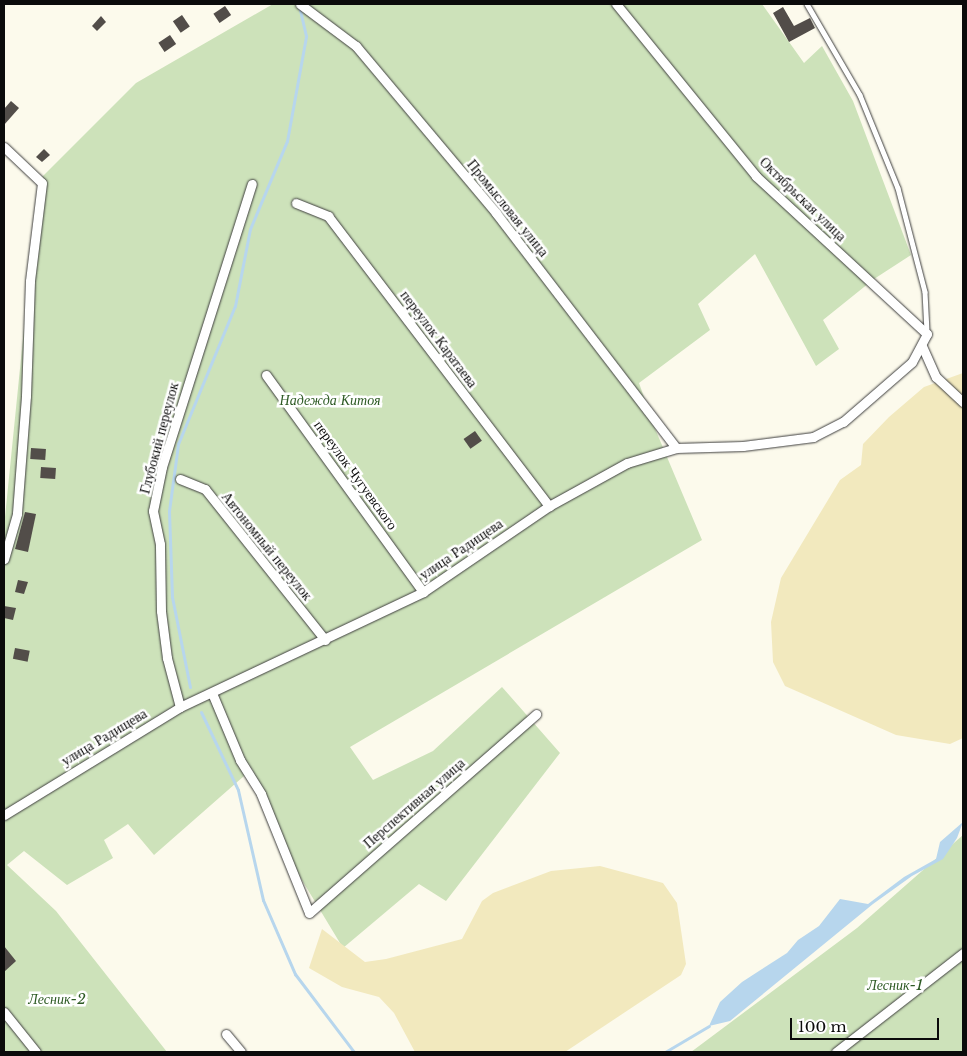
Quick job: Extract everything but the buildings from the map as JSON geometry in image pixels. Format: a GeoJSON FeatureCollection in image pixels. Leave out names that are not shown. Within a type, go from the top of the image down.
{"type":"FeatureCollection","features":[{"type":"Feature","properties":{"kind":"street","name":"Промысловая улица"},"geometry":{"type":"LineString","coordinates":[[300,4],[356,46],[496,213],[676,448]]}},
{"type":"Feature","properties":{"kind":"street","name":"Октябрьская улица"},"geometry":{"type":"LineString","coordinates":[[616,4],[756,176],[926,334]]}},
{"type":"Feature","properties":{"kind":"street"},"geometry":{"type":"LineString","coordinates":[[4,147],[42,183],[30,281],[26,396],[17,514],[4,559]]}},
{"type":"Feature","properties":{"kind":"street","name":"Глубокий переулок"},"geometry":{"type":"LineString","coordinates":[[180,707],[166,658],[161,611],[160,544],[153,511],[162,467],[252,184]]}},
{"type":"Feature","properties":{"kind":"street","name":"переулок Каратаева"},"geometry":{"type":"LineString","coordinates":[[296,203],[328,216],[549,506]]}},
{"type":"Feature","properties":{"kind":"street","name":"улица Радищева"},"geometry":{"type":"LineString","coordinates":[[4,815],[180,707],[423,592],[549,506],[627,463],[676,448],[743,446],[813,437],[851,416],[912,362],[922,346],[926,334]]}},
{"type":"Feature","properties":{"kind":"street"},"geometry":{"type":"LineString","coordinates":[[922,346],[936,377],[963,402]]}},
{"type":"Feature","properties":{"kind":"street","name":"переулок Чугуевского"},"geometry":{"type":"LineString","coordinates":[[266,375],[423,592]]}},
{"type":"Feature","properties":{"kind":"street","name":"Автономный переулок"},"geometry":{"type":"LineString","coordinates":[[180,479],[205,490],[325,640]]}},
{"type":"Feature","properties":{"kind":"street","name":"Перспективная улица"},"geometry":{"type":"LineString","coordinates":[[212,693],[240,760],[261,794],[310,913],[536,714]]}},
{"type":"Feature","properties":{"kind":"street"},"geometry":{"type":"LineString","coordinates":[[836,1052],[963,953]]}},
{"type":"Feature","properties":{"kind":"street"},"geometry":{"type":"LineString","coordinates":[[4,1012],[36,1052]]}},
{"type":"Feature","properties":{"kind":"street"},"geometry":{"type":"LineString","coordinates":[[226,1034],[241,1052]]}},
{"type":"Feature","properties":{"kind":"lane"},"geometry":{"type":"LineString","coordinates":[[807,4],[860,95],[898,188],[925,292],[926,334]]}},
{"type":"Feature","properties":{"kind":"green space","name":"Надежда Китоя"},"geometry":{"type":"Polygon","coordinates":[[[273,4],[762,4],[804,63],[822,46],[853,101],[911,255],[874,279],[823,320],[839,349],[816,366],[755,254],[698,304],[710,330],[639,383],[656,431],[702,540],[350,747],[373,780],[433,751],[502,687],[560,753],[446,901],[419,884],[343,948],[288,857],[252,769],[154,855],[128,824],[104,840],[113,858],[67,885],[24,851],[7,865],[56,911],[167,1052],[4,1052],[4,527],[39,180],[136,83],[273,4]]]}},
{"type":"Feature","properties":{"kind":"green space","name":"Лесник-1"},"geometry":{"type":"Polygon","coordinates":[[[963,835],[963,1052],[691,1052],[857,928],[963,835]]]}},
{"type":"Feature","properties":{"kind":"sand"},"geometry":{"type":"Polygon","coordinates":[[[963,373],[963,738],[950,744],[896,735],[785,686],[773,662],[771,622],[781,578],[840,480],[861,465],[863,444],[889,417],[924,387],[963,373]]]}},
{"type":"Feature","properties":{"kind":"sand"},"geometry":{"type":"Polygon","coordinates":[[[600,866],[663,883],[677,903],[686,964],[681,975],[565,1052],[415,1052],[394,1013],[379,997],[342,987],[309,968],[322,929],[365,962],[386,959],[462,939],[482,901],[493,893],[551,871],[600,866]]]}},
{"type":"Feature","properties":{"kind":"water"},"geometry":{"type":"Polygon","coordinates":[[[963,822],[957,838],[943,859],[912,876],[873,904],[730,1021],[709,1026],[720,1002],[742,982],[787,953],[798,940],[819,926],[840,899],[868,904],[904,877],[936,859],[940,842],[963,822]]]}},
{"type":"Feature","properties":{"kind":"waterway"},"geometry":{"type":"LineString","coordinates":[[190,687],[172,597],[169,511],[178,444],[235,306],[250,229],[287,141],[306,36],[299,6]]}},
{"type":"Feature","properties":{"kind":"waterway"},"geometry":{"type":"LineString","coordinates":[[201,712],[238,790],[263,900],[295,974],[354,1052]]}},
{"type":"Feature","properties":{"kind":"waterway"},"geometry":{"type":"LineString","coordinates":[[665,1052],[709,1026]]}},
{"type":"Feature","properties":{"kind":"park label","name":"Лесник-2"},"geometry":{"type":"Point","coordinates":[57,999]}}]}
